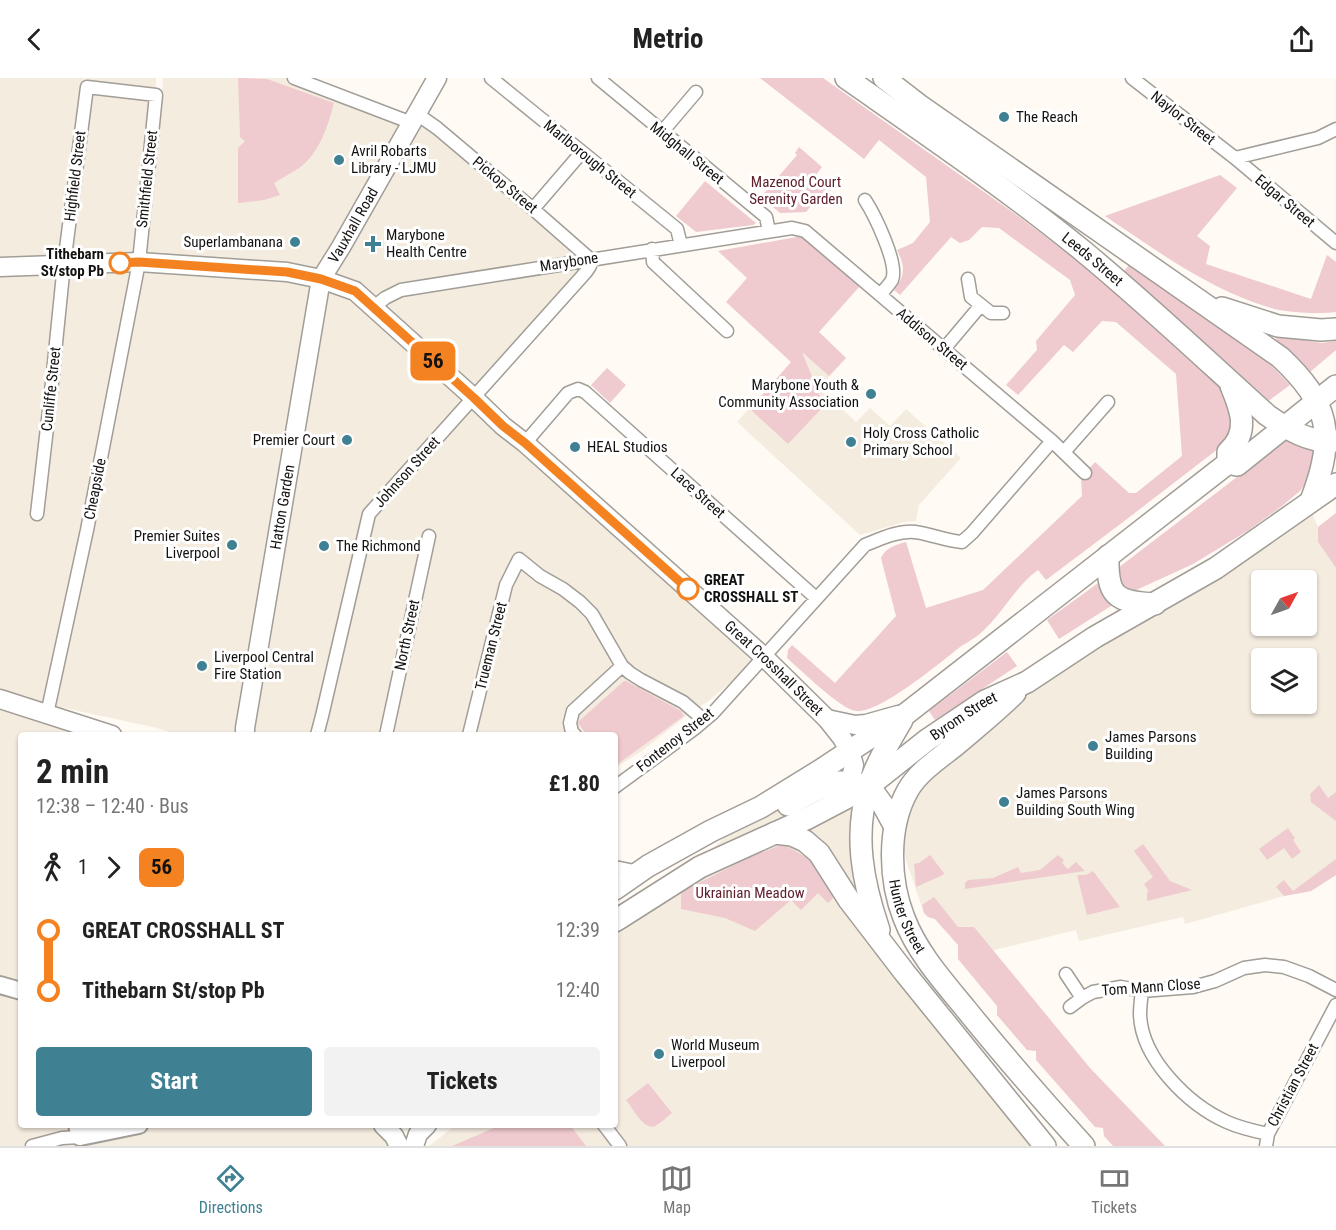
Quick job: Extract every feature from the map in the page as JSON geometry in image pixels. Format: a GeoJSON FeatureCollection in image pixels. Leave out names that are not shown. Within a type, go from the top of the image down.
{"type":"FeatureCollection","features":[{"type":"Feature","properties":{"kind":"highway","name":"Leeds Street"},"geometry":{"type":"LineString","coordinates":[[846,78],[998,185],[1081,249],[1267,415],[1307,438],[1334,442]]}},
{"type":"Feature","properties":{"kind":"highway","name":"Leeds Street"},"geometry":{"type":"LineString","coordinates":[[884,78],[919,105],[1280,357],[1300,376],[1327,411],[1334,442],[1323,480],[1308,503]]}},
{"type":"Feature","properties":{"kind":"highway"},"geometry":{"type":"LineString","coordinates":[[1202,302],[1278,326],[1336,329]]}},
{"type":"Feature","properties":{"kind":"highway"},"geometry":{"type":"LineString","coordinates":[[1228,463],[1228,452],[1239,438],[1242,418],[1230,381]]}},
{"type":"Feature","properties":{"kind":"highway"},"geometry":{"type":"LineString","coordinates":[[1228,463],[1237,465],[1336,386]]}},
{"type":"Feature","properties":{"kind":"highway"},"geometry":{"type":"LineString","coordinates":[[618,887],[639,872],[711,831],[761,807],[850,752],[907,713],[1228,463]]}},
{"type":"Feature","properties":{"kind":"highway","name":"Byrom Street"},"geometry":{"type":"LineString","coordinates":[[618,919],[700,867],[838,802],[860,784],[985,701],[1027,682],[1088,642],[1216,568],[1336,484]]}},
{"type":"Feature","properties":{"kind":"highway"},"geometry":{"type":"LineString","coordinates":[[1108,556],[1108,576],[1112,589],[1119,598],[1135,603],[1155,604]]}},
{"type":"Feature","properties":{"kind":"highway","name":"Hunter Street"},"geometry":{"type":"LineString","coordinates":[[1027,682],[993,715],[920,774],[908,790],[894,825],[893,878],[904,919],[915,942],[932,968],[1084,1146]]}},
{"type":"Feature","properties":{"kind":"highway"},"geometry":{"type":"LineString","coordinates":[[885,947],[869,900],[861,860],[860,784],[907,713]]}},
{"type":"Feature","properties":{"kind":"highway"},"geometry":{"type":"LineString","coordinates":[[761,807],[780,809],[827,785],[838,782],[860,784],[883,805],[894,825]]}},
{"type":"Feature","properties":{"kind":"highway","name":"Hunter Street"},"geometry":{"type":"LineString","coordinates":[[775,832],[792,835],[819,853],[849,900],[885,947],[1045,1146]]}},
{"type":"Feature","properties":{"kind":"main road","name":"Vauxhall Road"},"geometry":{"type":"LineString","coordinates":[[321,279],[437,78]]}},
{"type":"Feature","properties":{"kind":"main road","name":"Great Crosshall Street"},"geometry":{"type":"LineString","coordinates":[[0,267],[139,262],[287,272],[321,279],[355,291],[503,426],[525,443],[763,656],[827,719],[850,752]]}},
{"type":"Feature","properties":{"kind":"main road","name":"Hatton Garden"},"geometry":{"type":"LineString","coordinates":[[245,732],[321,279]]}},
{"type":"Feature","properties":{"kind":"main road"},"geometry":{"type":"LineString","coordinates":[[0,699],[103,732]]}},
{"type":"Feature","properties":{"kind":"main road"},"geometry":{"type":"LineString","coordinates":[[827,719],[855,725],[907,713]]}},
{"type":"Feature","properties":{"kind":"main road"},"geometry":{"type":"LineString","coordinates":[[850,752],[860,784]]}},
{"type":"Feature","properties":{"kind":"main road"},"geometry":{"type":"LineString","coordinates":[[386,1128],[394,1136],[410,1145]]}},
{"type":"Feature","properties":{"kind":"main road"},"geometry":{"type":"LineString","coordinates":[[405,1128],[410,1145]]}},
{"type":"Feature","properties":{"kind":"main road"},"geometry":{"type":"LineString","coordinates":[[410,1145],[424,1128]]}},
{"type":"Feature","properties":{"kind":"street","name":"Pickop Street"},"geometry":{"type":"LineString","coordinates":[[294,78],[310,81],[437,128],[590,259]]}},
{"type":"Feature","properties":{"kind":"street","name":"Marlborough Street"},"geometry":{"type":"LineString","coordinates":[[491,78],[677,230],[681,245]]}},
{"type":"Feature","properties":{"kind":"street","name":"Midghall Street"},"geometry":{"type":"LineString","coordinates":[[597,78],[766,218],[769,231]]}},
{"type":"Feature","properties":{"kind":"street"},"geometry":{"type":"LineString","coordinates":[[904,78],[919,105]]}},
{"type":"Feature","properties":{"kind":"street","name":"Naylor Street"},"geometry":{"type":"LineString","coordinates":[[1132,78],[1235,158]]}},
{"type":"Feature","properties":{"kind":"street","name":"Smithfield Street"},"geometry":{"type":"LineString","coordinates":[[87,87],[156,95],[139,262]]}},
{"type":"Feature","properties":{"kind":"street","name":"Highfield Street"},"geometry":{"type":"LineString","coordinates":[[64,264],[87,87]]}},
{"type":"Feature","properties":{"kind":"street"},"geometry":{"type":"LineString","coordinates":[[662,132],[696,92]]}},
{"type":"Feature","properties":{"kind":"street"},"geometry":{"type":"LineString","coordinates":[[1235,158],[1318,138],[1336,129]]}},
{"type":"Feature","properties":{"kind":"street"},"geometry":{"type":"LineString","coordinates":[[533,209],[582,152]]}},
{"type":"Feature","properties":{"kind":"street","name":"Edgar Street"},"geometry":{"type":"LineString","coordinates":[[1235,158],[1336,243]]}},
{"type":"Feature","properties":{"kind":"street"},"geometry":{"type":"LineString","coordinates":[[865,200],[882,231],[893,270],[892,279],[880,295]]}},
{"type":"Feature","properties":{"kind":"street","name":"Addison Street"},"geometry":{"type":"LineString","coordinates":[[769,231],[792,228],[805,231],[1052,441],[1085,473]]}},
{"type":"Feature","properties":{"kind":"street","name":"Marybone"},"geometry":{"type":"LineString","coordinates":[[374,307],[401,290],[769,231]]}},
{"type":"Feature","properties":{"kind":"street"},"geometry":{"type":"LineString","coordinates":[[652,249],[653,262],[727,331]]}},
{"type":"Feature","properties":{"kind":"street","name":"Johnson Street"},"geometry":{"type":"LineString","coordinates":[[318,732],[369,514],[586,272],[590,266],[590,259]]}},
{"type":"Feature","properties":{"kind":"street","name":"Cheapside"},"geometry":{"type":"LineString","coordinates":[[47,714],[87,530],[139,262]]}},
{"type":"Feature","properties":{"kind":"street","name":"Cunliffe Street"},"geometry":{"type":"LineString","coordinates":[[37,514],[64,264]]}},
{"type":"Feature","properties":{"kind":"street"},"geometry":{"type":"LineString","coordinates":[[968,279],[971,297],[991,313],[1004,313]]}},
{"type":"Feature","properties":{"kind":"street"},"geometry":{"type":"LineString","coordinates":[[944,349],[981,305]]}},
{"type":"Feature","properties":{"kind":"street","name":"Lace Street"},"geometry":{"type":"LineString","coordinates":[[525,443],[568,393],[578,390],[585,392],[816,598]]}},
{"type":"Feature","properties":{"kind":"street"},"geometry":{"type":"LineString","coordinates":[[1064,452],[1108,402]]}},
{"type":"Feature","properties":{"kind":"street","name":"Fontenoy Street"},"geometry":{"type":"LineString","coordinates":[[618,782],[713,713],[865,545],[898,534],[914,532],[962,542],[1052,441]]}},
{"type":"Feature","properties":{"kind":"street","name":"North Street"},"geometry":{"type":"LineString","coordinates":[[387,732],[429,536]]}},
{"type":"Feature","properties":{"kind":"street","name":"Trueman Street"},"geometry":{"type":"LineString","coordinates":[[470,732],[506,585],[519,559],[540,576],[563,589],[592,614],[622,666]]}},
{"type":"Feature","properties":{"kind":"street"},"geometry":{"type":"LineString","coordinates":[[572,732],[570,723],[573,711],[622,666],[641,680],[683,702],[704,720]]}},
{"type":"Feature","properties":{"kind":"street"},"geometry":{"type":"LineString","coordinates":[[618,868],[639,872]]}},
{"type":"Feature","properties":{"kind":"street","name":"Tom Mann Close"},"geometry":{"type":"LineString","coordinates":[[1070,1007],[1093,992],[1121,987],[1142,991],[1193,987],[1215,981],[1244,968],[1265,965],[1284,967],[1309,976],[1336,990]]}},
{"type":"Feature","properties":{"kind":"street"},"geometry":{"type":"LineString","coordinates":[[1066,974],[1082,998]]}},
{"type":"Feature","properties":{"kind":"street"},"geometry":{"type":"LineString","coordinates":[[0,985],[18,990]]}},
{"type":"Feature","properties":{"kind":"street"},"geometry":{"type":"LineString","coordinates":[[1142,991],[1140,1015],[1145,1039],[1158,1065],[1178,1088],[1201,1107],[1267,1140]]}},
{"type":"Feature","properties":{"kind":"street","name":"Christian Street"},"geometry":{"type":"LineString","coordinates":[[1267,1140],[1336,1005]]}},
{"type":"Feature","properties":{"kind":"street"},"geometry":{"type":"LineString","coordinates":[[32,1146],[62,1138],[122,1128]]}},
{"type":"Feature","properties":{"kind":"street"},"geometry":{"type":"LineString","coordinates":[[606,1128],[620,1146]]}},
{"type":"Feature","properties":{"kind":"shaded area"},"geometry":{"type":"Polygon","coordinates":[[[0,78],[156,78],[156,95],[162,93],[163,78],[294,78],[411,123],[417,114],[590,259],[474,397],[763,656],[707,702],[618,766],[618,732],[170,732],[60,707],[104,732],[18,732],[18,1128],[380,1128],[388,1141],[388,1146],[0,1146],[0,78]]]}},
{"type":"Feature","properties":{"kind":"shaded area","name":"Holy Cross Catholic Primary School"},"geometry":{"type":"Polygon","coordinates":[[[819,332],[846,358],[828,378],[826,390],[856,422],[870,408],[890,426],[906,409],[961,458],[919,505],[916,521],[904,522],[860,535],[737,422],[819,332]]]}},
{"type":"Feature","properties":{"kind":"shaded area"},"geometry":{"type":"Polygon","coordinates":[[[1308,503],[1318,527],[1318,542],[1336,568],[1336,875],[1311,891],[1284,896],[1185,924],[1183,917],[1079,941],[1076,930],[958,959],[958,945],[935,919],[924,913],[894,825],[901,804],[993,715],[1308,503]]]}},
{"type":"Feature","properties":{"kind":"shaded area"},"geometry":{"type":"Polygon","coordinates":[[[869,786],[861,826],[885,947],[1043,1146],[429,1146],[452,1128],[618,1128],[618,935],[773,793],[869,786]]]}},
{"type":"Feature","properties":{"kind":"green space"},"geometry":{"type":"Polygon","coordinates":[[[238,78],[267,79],[334,103],[326,130],[312,155],[299,168],[274,183],[280,195],[264,200],[238,203],[238,148],[245,141],[240,137],[238,78]]]}},
{"type":"Feature","properties":{"kind":"green space"},"geometry":{"type":"Polygon","coordinates":[[[760,78],[823,78],[1018,216],[1141,308],[1221,387],[1232,415],[1231,431],[1227,442],[1046,580],[1038,570],[1024,582],[980,634],[910,686],[866,710],[849,709],[821,688],[787,658],[788,650],[792,645],[835,683],[896,616],[881,558],[888,549],[906,542],[926,608],[983,590],[1082,496],[1081,478],[1095,462],[1129,493],[1136,493],[1182,456],[1176,374],[1116,322],[1102,321],[1073,352],[1064,345],[1018,395],[1006,385],[1037,350],[1036,341],[1075,295],[1070,280],[999,228],[982,227],[969,240],[960,243],[951,237],[900,295],[894,290],[901,279],[903,270],[897,250],[913,243],[930,222],[926,177],[879,140],[864,159],[760,78]]]}},
{"type":"Feature","properties":{"kind":"green space","name":"Mazenod Court Serenity Garden"},"geometry":{"type":"Polygon","coordinates":[[[799,147],[822,167],[815,176],[831,190],[823,199],[819,196],[806,212],[780,213],[761,197],[797,155],[795,153],[799,147]]]}},
{"type":"Feature","properties":{"kind":"green space"},"geometry":{"type":"Polygon","coordinates":[[[1220,175],[1237,188],[1197,236],[1210,246],[1206,264],[1311,299],[1327,255],[1336,262],[1336,312],[1286,311],[1248,300],[1205,280],[1105,216],[1220,175]]]}},
{"type":"Feature","properties":{"kind":"green space"},"geometry":{"type":"Polygon","coordinates":[[[705,181],[756,223],[696,232],[676,216],[705,181]]]}},
{"type":"Feature","properties":{"kind":"green space"},"geometry":{"type":"Polygon","coordinates":[[[802,236],[860,286],[819,332],[846,358],[829,376],[802,352],[824,406],[788,444],[750,409],[791,362],[726,302],[747,278],[718,251],[802,236]]]}},
{"type":"Feature","properties":{"kind":"green space"},"geometry":{"type":"Polygon","coordinates":[[[1132,261],[1270,364],[1290,385],[1267,402],[1124,271],[1132,261]]]}},
{"type":"Feature","properties":{"kind":"green space"},"geometry":{"type":"Polygon","coordinates":[[[1278,336],[1322,343],[1336,341],[1336,350],[1310,372],[1293,354],[1275,341],[1278,336]]]}},
{"type":"Feature","properties":{"kind":"green space"},"geometry":{"type":"Polygon","coordinates":[[[607,368],[626,385],[610,403],[591,385],[607,368]]]}},
{"type":"Feature","properties":{"kind":"green space"},"geometry":{"type":"Polygon","coordinates":[[[1288,438],[1319,447],[1308,480],[1300,491],[1249,530],[1193,564],[1132,592],[1118,585],[1118,568],[1288,438]]]}},
{"type":"Feature","properties":{"kind":"green space"},"geometry":{"type":"Polygon","coordinates":[[[1336,513],[1336,568],[1318,542],[1318,527],[1336,513]]]}},
{"type":"Feature","properties":{"kind":"green space"},"geometry":{"type":"Polygon","coordinates":[[[1101,581],[1114,604],[1059,639],[1047,620],[1101,581]]]}},
{"type":"Feature","properties":{"kind":"green space"},"geometry":{"type":"Polygon","coordinates":[[[1007,652],[1017,666],[935,720],[929,711],[1007,652]]]}},
{"type":"Feature","properties":{"kind":"green space"},"geometry":{"type":"Polygon","coordinates":[[[624,681],[681,711],[684,716],[618,764],[618,732],[585,732],[578,723],[624,681]]]}},
{"type":"Feature","properties":{"kind":"green space"},"geometry":{"type":"Polygon","coordinates":[[[1319,785],[1328,798],[1336,792],[1336,821],[1311,802],[1310,794],[1319,785]]]}},
{"type":"Feature","properties":{"kind":"green space"},"geometry":{"type":"Polygon","coordinates":[[[1288,828],[1301,852],[1292,859],[1284,848],[1267,860],[1259,849],[1288,828]]]}},
{"type":"Feature","properties":{"kind":"green space","name":"Ukrainian Meadow"},"geometry":{"type":"Polygon","coordinates":[[[783,844],[811,860],[835,896],[828,903],[818,893],[801,910],[791,900],[755,931],[725,918],[681,909],[681,892],[748,858],[783,844]]]}},
{"type":"Feature","properties":{"kind":"green space"},"geometry":{"type":"Polygon","coordinates":[[[1143,844],[1170,881],[1192,890],[1147,901],[1148,890],[1144,884],[1153,877],[1134,851],[1143,844]]]}},
{"type":"Feature","properties":{"kind":"green space"},"geometry":{"type":"Polygon","coordinates":[[[930,855],[944,873],[916,887],[914,864],[930,855]]]}},
{"type":"Feature","properties":{"kind":"green space"},"geometry":{"type":"Polygon","coordinates":[[[1058,855],[1064,860],[1062,863],[1068,869],[1076,862],[1085,871],[965,889],[965,883],[968,880],[993,878],[1018,867],[1021,873],[1040,870],[1058,855]]]}},
{"type":"Feature","properties":{"kind":"green space"},"geometry":{"type":"Polygon","coordinates":[[[1336,859],[1336,875],[1311,891],[1284,896],[1276,887],[1284,880],[1293,891],[1336,859]]]}},
{"type":"Feature","properties":{"kind":"green space"},"geometry":{"type":"Polygon","coordinates":[[[1093,871],[1120,907],[1087,915],[1077,875],[1086,875],[1093,871]]]}},
{"type":"Feature","properties":{"kind":"green space"},"geometry":{"type":"Polygon","coordinates":[[[934,897],[958,927],[974,927],[1090,1068],[1165,1146],[1113,1146],[1104,1136],[1103,1128],[1095,1127],[1036,1060],[1036,1051],[1027,1050],[997,1015],[997,1006],[958,959],[958,945],[935,919],[924,913],[922,905],[934,897]]]}},
{"type":"Feature","properties":{"kind":"green space"},"geometry":{"type":"Polygon","coordinates":[[[648,1083],[672,1113],[651,1127],[643,1122],[626,1100],[648,1083]]]}},
{"type":"Feature","properties":{"kind":"green space"},"geometry":{"type":"Polygon","coordinates":[[[494,1128],[572,1128],[586,1146],[452,1146],[494,1128]]]}},
{"type":"Feature","properties":{"kind":"bus line","name":"56"},"geometry":{"type":"LineString","coordinates":[[120,263],[139,262],[287,272],[321,279],[355,291],[503,426],[688,589]]}},
{"type":"Feature","properties":{"kind":"place","name":"The Reach"},"geometry":{"type":"Point","coordinates":[1004,117]}},
{"type":"Feature","properties":{"kind":"place","name":"Avril Robarts Library - LJMU"},"geometry":{"type":"Point","coordinates":[339,160]}},
{"type":"Feature","properties":{"kind":"place","name":"Superlambanana"},"geometry":{"type":"Point","coordinates":[295,242]}},
{"type":"Feature","properties":{"kind":"place","name":"Marybone Health Centre"},"geometry":{"type":"Point","coordinates":[373,244]}},
{"type":"Feature","properties":{"kind":"place","name":"Tithebarn St/stop Pb"},"geometry":{"type":"Point","coordinates":[120,263]}},
{"type":"Feature","properties":{"kind":"place","name":"Marybone Youth & Community Association"},"geometry":{"type":"Point","coordinates":[871,394]}},
{"type":"Feature","properties":{"kind":"place","name":"Premier Court"},"geometry":{"type":"Point","coordinates":[347,440]}},
{"type":"Feature","properties":{"kind":"place","name":"Holy Cross Catholic Primary School"},"geometry":{"type":"Point","coordinates":[851,442]}},
{"type":"Feature","properties":{"kind":"place","name":"HEAL Studios"},"geometry":{"type":"Point","coordinates":[575,447]}},
{"type":"Feature","properties":{"kind":"place","name":"Premier Suites Liverpool"},"geometry":{"type":"Point","coordinates":[232,545]}},
{"type":"Feature","properties":{"kind":"place","name":"The Richmond"},"geometry":{"type":"Point","coordinates":[324,546]}},
{"type":"Feature","properties":{"kind":"place","name":"GREAT CROSSHALL ST"},"geometry":{"type":"Point","coordinates":[688,589]}},
{"type":"Feature","properties":{"kind":"place","name":"Liverpool Central Fire Station"},"geometry":{"type":"Point","coordinates":[202,666]}},
{"type":"Feature","properties":{"kind":"place","name":"James Parsons Building"},"geometry":{"type":"Point","coordinates":[1093,746]}},
{"type":"Feature","properties":{"kind":"place","name":"James Parsons Building South Wing"},"geometry":{"type":"Point","coordinates":[1004,802]}},
{"type":"Feature","properties":{"kind":"place","name":"World Museum Liverpool"},"geometry":{"type":"Point","coordinates":[659,1054]}}]}
